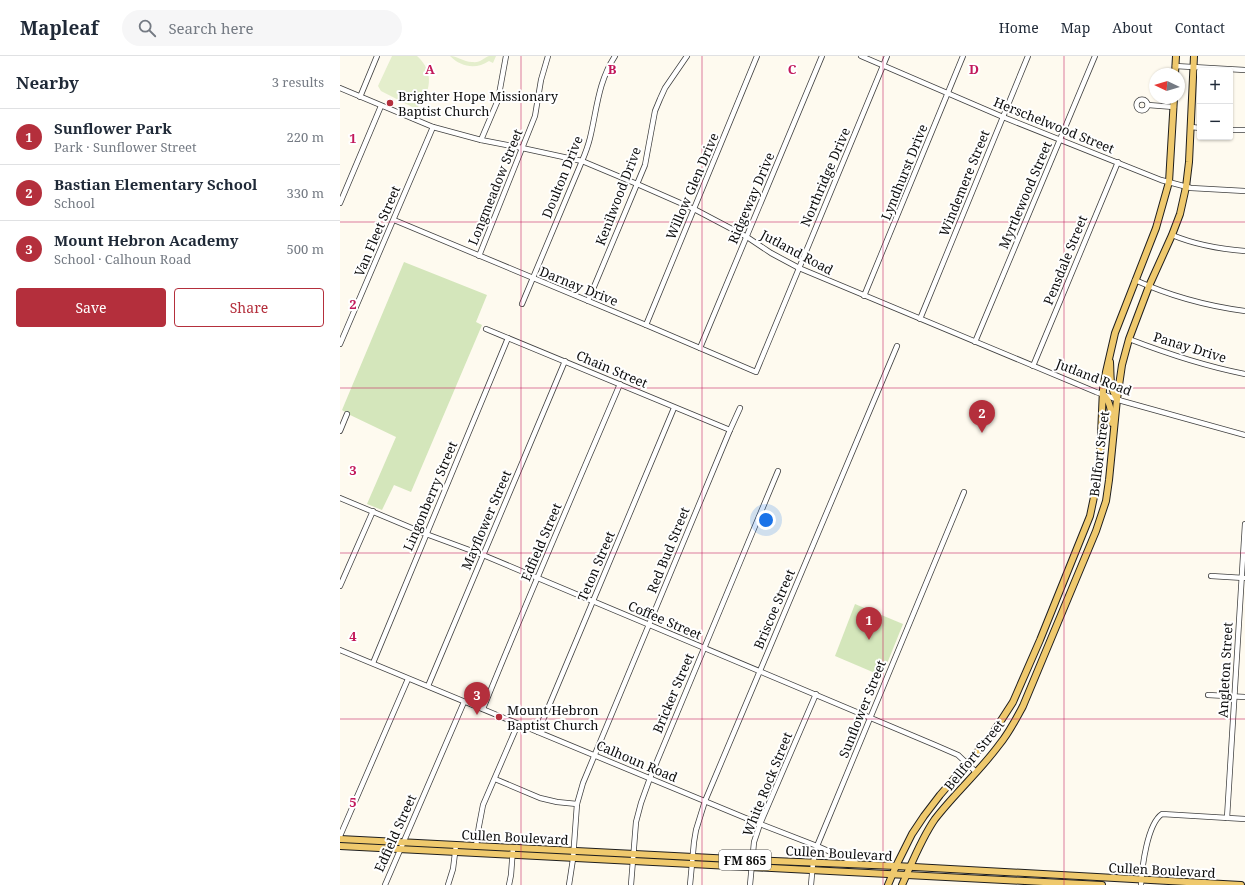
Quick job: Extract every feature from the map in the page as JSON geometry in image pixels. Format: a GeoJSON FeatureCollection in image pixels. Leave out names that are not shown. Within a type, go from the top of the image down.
{"type":"FeatureCollection","features":[{"type":"Feature","properties":{"kind":"main road"},"geometry":{"type":"LineString","coordinates":[[1175,66],[1176,56]]}},
{"type":"Feature","properties":{"kind":"main road","name":"Bellfort Street"},"geometry":{"type":"LineString","coordinates":[[902,885],[926,834],[948,803],[999,746],[1011,729],[1023,706],[1050,643],[1101,519],[1106,501],[1112,458],[1113,433],[1122,365],[1129,339],[1149,286],[1180,214],[1186,187],[1189,162],[1194,56]]}},
{"type":"Feature","properties":{"kind":"main road","name":"Bellfort Street"},"geometry":{"type":"LineString","coordinates":[[888,885],[912,834],[940,795],[991,736],[1012,702],[1040,640],[1090,516],[1098,478],[1103,394],[1110,350],[1115,333],[1156,228],[1169,182],[1174,107]]}},
{"type":"Feature","properties":{"kind":"main road"},"geometry":{"type":"LineString","coordinates":[[1110,350],[1111,386],[1112,392],[1117,399]]}},
{"type":"Feature","properties":{"kind":"main road"},"geometry":{"type":"LineString","coordinates":[[1103,394],[1109,402],[1113,433]]}},
{"type":"Feature","properties":{"kind":"main road"},"geometry":{"type":"LineString","coordinates":[[1100,458],[1112,458]]}},
{"type":"Feature","properties":{"kind":"main road"},"geometry":{"type":"LineString","coordinates":[[1090,516],[1101,519]]}},
{"type":"Feature","properties":{"kind":"main road"},"geometry":{"type":"LineString","coordinates":[[1065,577],[1076,582]]}},
{"type":"Feature","properties":{"kind":"main road"},"geometry":{"type":"LineString","coordinates":[[1040,640],[1050,643]]}},
{"type":"Feature","properties":{"kind":"main road"},"geometry":{"type":"LineString","coordinates":[[1012,702],[1023,706]]}},
{"type":"Feature","properties":{"kind":"main road"},"geometry":{"type":"LineString","coordinates":[[940,795],[948,803]]}},
{"type":"Feature","properties":{"kind":"main road","name":"Cullen Boulevard"},"geometry":{"type":"LineString","coordinates":[[340,837],[513,848],[1028,873],[1141,882],[1241,885]]}},
{"type":"Feature","properties":{"kind":"main road","name":"Cullen Boulevard"},"geometry":{"type":"LineString","coordinates":[[340,846],[892,874],[1028,883],[1102,885]]}},
{"type":"Feature","properties":{"kind":"main road"},"geometry":{"type":"LineString","coordinates":[[476,846],[476,854]]}},
{"type":"Feature","properties":{"kind":"street"},"geometry":{"type":"LineString","coordinates":[[360,97],[377,56]]}},
{"type":"Feature","properties":{"kind":"street"},"geometry":{"type":"LineString","coordinates":[[481,140],[498,100],[506,56]]}},
{"type":"Feature","properties":{"kind":"street","name":"Longmeadow Street"},"geometry":{"type":"LineString","coordinates":[[479,256],[535,116],[541,80],[548,56]]}},
{"type":"Feature","properties":{"kind":"street","name":"Doulton Drive"},"geometry":{"type":"LineString","coordinates":[[522,304],[590,140],[600,86],[605,73],[615,56]]}},
{"type":"Feature","properties":{"kind":"street","name":"Kenilwood Drive"},"geometry":{"type":"LineString","coordinates":[[588,301],[645,165],[655,111],[665,88],[687,56]]}},
{"type":"Feature","properties":{"kind":"street","name":"Willow Glen Drive"},"geometry":{"type":"LineString","coordinates":[[646,325],[757,56]]}},
{"type":"Feature","properties":{"kind":"street","name":"Ridgeway Drive"},"geometry":{"type":"LineString","coordinates":[[700,348],[822,56]]}},
{"type":"Feature","properties":{"kind":"street","name":"Herschelwood Street"},"geometry":{"type":"LineString","coordinates":[[861,56],[1004,117],[1161,180],[1186,187],[1245,191]]}},
{"type":"Feature","properties":{"kind":"street","name":"Northridge Drive"},"geometry":{"type":"LineString","coordinates":[[756,372],[887,56]]}},
{"type":"Feature","properties":{"kind":"street","name":"Lyndhurst Drive"},"geometry":{"type":"LineString","coordinates":[[864,296],[963,56]]}},
{"type":"Feature","properties":{"kind":"street","name":"Windemere Street"},"geometry":{"type":"LineString","coordinates":[[920,319],[1028,56]]}},
{"type":"Feature","properties":{"kind":"street","name":"Myrtlewood Street"},"geometry":{"type":"LineString","coordinates":[[975,342],[1095,56]]}},
{"type":"Feature","properties":{"kind":"street"},"geometry":{"type":"LineString","coordinates":[[1175,66],[1245,70]]}},
{"type":"Feature","properties":{"kind":"street","name":"Jutland Road"},"geometry":{"type":"LineString","coordinates":[[340,88],[433,127],[481,140],[582,161],[694,209],[747,237],[771,253],[799,268],[1033,366],[1117,399],[1245,435]]}},
{"type":"Feature","properties":{"kind":"street"},"geometry":{"type":"LineString","coordinates":[[1148,105],[1174,107]]}},
{"type":"Feature","properties":{"kind":"street"},"geometry":{"type":"LineString","coordinates":[[340,203],[381,106]]}},
{"type":"Feature","properties":{"kind":"street","name":"Van Fleet Street"},"geometry":{"type":"LineString","coordinates":[[340,344],[433,127]]}},
{"type":"Feature","properties":{"kind":"street"},"geometry":{"type":"LineString","coordinates":[[1191,128],[1197,128]]}},
{"type":"Feature","properties":{"kind":"street"},"geometry":{"type":"LineString","coordinates":[[1233,130],[1245,130]]}},
{"type":"Feature","properties":{"kind":"street","name":"Pensdale Street"},"geometry":{"type":"LineString","coordinates":[[1033,366],[1118,162]]}},
{"type":"Feature","properties":{"kind":"street","name":"Darnay Drive"},"geometry":{"type":"LineString","coordinates":[[394,220],[756,372]]}},
{"type":"Feature","properties":{"kind":"street"},"geometry":{"type":"LineString","coordinates":[[1172,235],[1204,246],[1245,250]]}},
{"type":"Feature","properties":{"kind":"street"},"geometry":{"type":"LineString","coordinates":[[1135,280],[1199,303],[1245,311]]}},
{"type":"Feature","properties":{"kind":"street","name":"Chain Street"},"geometry":{"type":"LineString","coordinates":[[486,329],[730,430]]}},
{"type":"Feature","properties":{"kind":"street","name":"Lingonberry Street"},"geometry":{"type":"LineString","coordinates":[[373,663],[508,338]]}},
{"type":"Feature","properties":{"kind":"street","name":"Panay Drive"},"geometry":{"type":"LineString","coordinates":[[1129,339],[1201,364],[1245,374]]}},
{"type":"Feature","properties":{"kind":"street","name":"Briscoe Street"},"geometry":{"type":"LineString","coordinates":[[690,885],[696,830],[705,802],[897,346]]}},
{"type":"Feature","properties":{"kind":"street","name":"Mayflower Street"},"geometry":{"type":"LineString","coordinates":[[428,686],[565,362]]}},
{"type":"Feature","properties":{"kind":"street","name":"Edfield Street"},"geometry":{"type":"LineString","coordinates":[[483,709],[523,611],[620,384]]}},
{"type":"Feature","properties":{"kind":"street","name":"Teton Street"},"geometry":{"type":"LineString","coordinates":[[538,732],[674,408]]}},
{"type":"Feature","properties":{"kind":"street","name":"Red Bud Street"},"geometry":{"type":"LineString","coordinates":[[569,885],[573,859],[577,804],[583,783],[740,408]]}},
{"type":"Feature","properties":{"kind":"street"},"geometry":{"type":"LineString","coordinates":[[340,431],[347,414]]}},
{"type":"Feature","properties":{"kind":"street","name":"Bricker Street"},"geometry":{"type":"LineString","coordinates":[[631,885],[636,822],[641,802],[778,471]]}},
{"type":"Feature","properties":{"kind":"street","name":"Sunflower Street"},"geometry":{"type":"LineString","coordinates":[[813,871],[813,862],[817,846],[964,492]]}},
{"type":"Feature","properties":{"kind":"street","name":"Coffee Street"},"geometry":{"type":"LineString","coordinates":[[340,498],[426,534],[483,555],[941,747],[968,763],[976,772]]}},
{"type":"Feature","properties":{"kind":"street"},"geometry":{"type":"LineString","coordinates":[[340,586],[372,511]]}},
{"type":"Feature","properties":{"kind":"street","name":"Angleton Street"},"geometry":{"type":"LineString","coordinates":[[1227,818],[1239,616],[1244,578],[1245,524]]}},
{"type":"Feature","properties":{"kind":"street"},"geometry":{"type":"LineString","coordinates":[[1211,576],[1244,578]]}},
{"type":"Feature","properties":{"kind":"street","name":"Calhoun Road"},"geometry":{"type":"LineString","coordinates":[[340,650],[705,802],[860,864]]}},
{"type":"Feature","properties":{"kind":"street"},"geometry":{"type":"LineString","coordinates":[[340,837],[408,679]]}},
{"type":"Feature","properties":{"kind":"street","name":"White Rock Street"},"geometry":{"type":"LineString","coordinates":[[750,885],[754,842],[760,824],[816,694]]}},
{"type":"Feature","properties":{"kind":"street"},"geometry":{"type":"LineString","coordinates":[[1208,695],[1245,697]]}},
{"type":"Feature","properties":{"kind":"street","name":"Edfield Street"},"geometry":{"type":"LineString","coordinates":[[385,885],[464,702]]}},
{"type":"Feature","properties":{"kind":"street"},"geometry":{"type":"LineString","coordinates":[[476,846],[483,805],[518,724]]}},
{"type":"Feature","properties":{"kind":"street"},"geometry":{"type":"LineString","coordinates":[[495,779],[540,798],[577,804]]}},
{"type":"Feature","properties":{"kind":"street"},"geometry":{"type":"LineString","coordinates":[[1141,882],[1143,861],[1148,839],[1158,817],[1162,814],[1245,819]]}},
{"type":"Feature","properties":{"kind":"street"},"geometry":{"type":"LineString","coordinates":[[448,885],[453,869],[456,845]]}},
{"type":"Feature","properties":{"kind":"street"},"geometry":{"type":"LineString","coordinates":[[509,885],[513,848]]}},
{"type":"Feature","properties":{"kind":"street"},"geometry":{"type":"LineString","coordinates":[[811,885],[813,871]]}},
{"type":"Feature","properties":{"kind":"street"},"geometry":{"type":"LineString","coordinates":[[1028,873],[1028,883]]}},
{"type":"Feature","properties":{"kind":"street"},"geometry":{"type":"LineString","coordinates":[[1086,877],[1086,885]]}},
{"type":"Feature","properties":{"kind":"green space"},"geometry":{"type":"Polygon","coordinates":[[[392,56],[417,56],[427,69],[429,76],[428,89],[421,103],[416,109],[381,91],[378,86],[392,56]]]}},
{"type":"Feature","properties":{"kind":"green space"},"geometry":{"type":"Polygon","coordinates":[[[450,56],[469,62],[475,62],[489,56],[496,56],[493,63],[489,61],[479,66],[469,66],[459,63],[450,56]]]}},
{"type":"Feature","properties":{"kind":"green space"},"geometry":{"type":"Polygon","coordinates":[[[404,262],[487,295],[476,322],[482,325],[411,492],[394,485],[382,510],[367,504],[396,437],[342,410],[404,262]]]}},
{"type":"Feature","properties":{"kind":"green space"},"geometry":{"type":"Polygon","coordinates":[[[855,604],[903,624],[882,676],[835,656],[855,604]]]}},
{"type":"Feature","properties":{"kind":"place","name":"Brighter Hope Missionary Baptist Church"},"geometry":{"type":"Point","coordinates":[390,103]}},
{"type":"Feature","properties":{"kind":"place","name":"Bastian Elementary School"},"geometry":{"type":"Point","coordinates":[982,433]}},
{"type":"Feature","properties":{"kind":"place","name":"Sunflower Park"},"geometry":{"type":"Point","coordinates":[869,640]}},
{"type":"Feature","properties":{"kind":"place","name":"Mount Hebron Academy"},"geometry":{"type":"Point","coordinates":[477,715]}},
{"type":"Feature","properties":{"kind":"place","name":"Mount Hebron Baptist Church"},"geometry":{"type":"Point","coordinates":[499,717]}}]}
